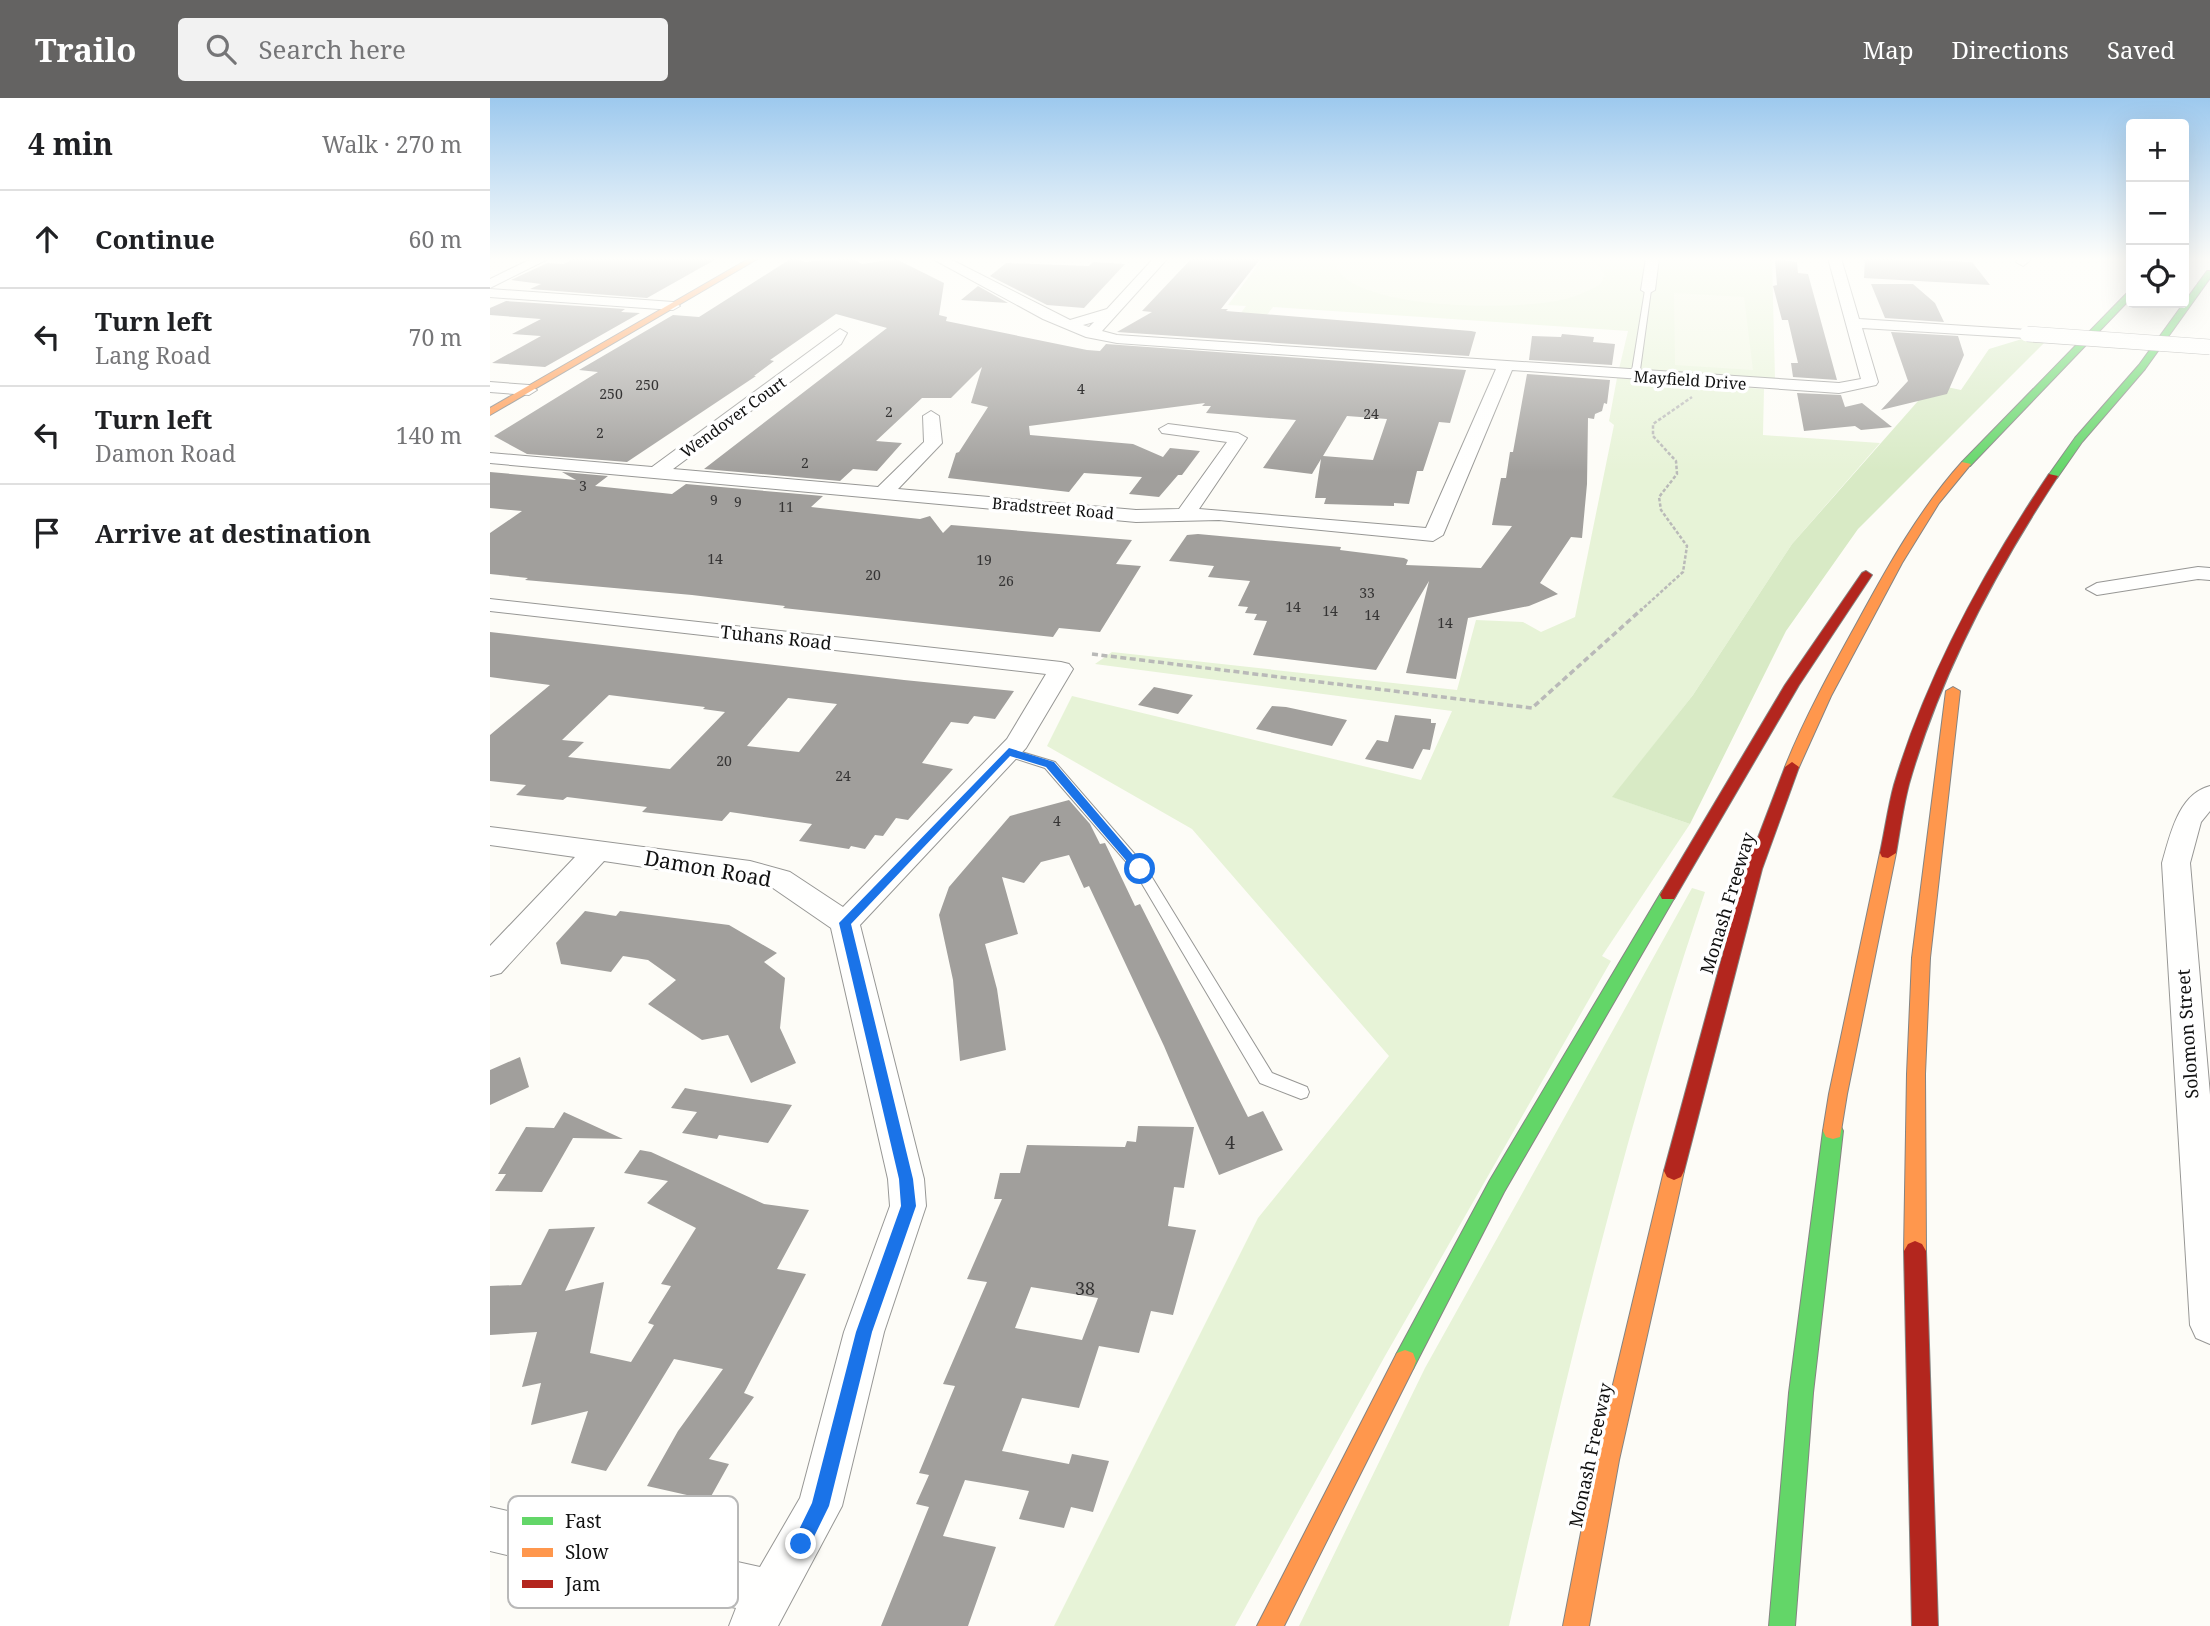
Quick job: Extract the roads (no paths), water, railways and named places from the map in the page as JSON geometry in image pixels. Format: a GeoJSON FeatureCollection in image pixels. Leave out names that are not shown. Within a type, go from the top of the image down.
{"type":"FeatureCollection","features":[{"type":"Feature","properties":{"kind":"main road"},"geometry":{"type":"LineString","coordinates":[[490,412],[633,329]]}},
{"type":"Feature","properties":{"kind":"main road","name":"Monash Freeway"},"geometry":{"type":"LineString","coordinates":[[1576,1626],[1606,1461],[1685,1125],[1754,869],[1808,726],[1894,565],[1940,491],[2097,329]]}},
{"type":"Feature","properties":{"kind":"main road"},"geometry":{"type":"LineString","coordinates":[[1782,1626],[1801,1392],[1838,1094],[1904,776],[1959,640],[2026,514],[2078,440],[2141,368],[2169,329]]}},
{"type":"Feature","properties":{"kind":"main road"},"geometry":{"type":"LineString","coordinates":[[1270,1626],[1312,1539],[1497,1185],[1791,685],[1848,597],[1940,491]]}},
{"type":"Feature","properties":{"kind":"main road"},"geometry":{"type":"LineString","coordinates":[[1925,1626],[1915,1129],[1919,995],[1928,873],[1959,640]]}},
{"type":"Feature","properties":{"kind":"street","name":"Mayfield Drive"},"geometry":{"type":"LineString","coordinates":[[1081,329],[1116,339],[1634,377],[1839,388],[1870,382],[1855,329]]}},
{"type":"Feature","properties":{"kind":"street"},"geometry":{"type":"LineString","coordinates":[[1091,334],[1095,329]]}},
{"type":"Feature","properties":{"kind":"street"},"geometry":{"type":"LineString","coordinates":[[1953,329],[2210,347]]}},
{"type":"Feature","properties":{"kind":"street","name":"Wendover Court"},"geometry":{"type":"LineString","coordinates":[[657,472],[836,341],[840,333]]}},
{"type":"Feature","properties":{"kind":"street","name":"Bradstreet Road"},"geometry":{"type":"LineString","coordinates":[[490,458],[885,491],[1136,516],[1219,514],[1433,536],[1505,368]]}},
{"type":"Feature","properties":{"kind":"street"},"geometry":{"type":"LineString","coordinates":[[490,387],[529,390]]}},
{"type":"Feature","properties":{"kind":"street"},"geometry":{"type":"LineString","coordinates":[[885,491],[933,443],[931,416]]}},
{"type":"Feature","properties":{"kind":"street"},"geometry":{"type":"LineString","coordinates":[[1168,429],[1238,438],[1185,515]]}},
{"type":"Feature","properties":{"kind":"street"},"geometry":{"type":"LineString","coordinates":[[2096,589],[2206,570]]}},
{"type":"Feature","properties":{"kind":"street","name":"Tuhans Road"},"geometry":{"type":"LineString","coordinates":[[490,605],[1061,669],[1009,752]]}},
{"type":"Feature","properties":{"kind":"street"},"geometry":{"type":"LineString","coordinates":[[738,1603],[763,1610],[820,1506],[864,1332],[908,1206],[906,1179],[845,923],[1009,752]]}},
{"type":"Feature","properties":{"kind":"street","name":"Solomon Street"},"geometry":{"type":"LineString","coordinates":[[2210,794],[2189,820],[2176,863],[2210,1325]]}},
{"type":"Feature","properties":{"kind":"street","name":"Damon Road"},"geometry":{"type":"LineString","coordinates":[[490,836],[750,871],[780,879],[845,923]]}},
{"type":"Feature","properties":{"kind":"street"},"geometry":{"type":"LineString","coordinates":[[490,965],[598,850]]}},
{"type":"Feature","properties":{"kind":"street"},"geometry":{"type":"LineString","coordinates":[[490,1529],[508,1534]]}},
{"type":"Feature","properties":{"kind":"lane"},"geometry":{"type":"LineString","coordinates":[[1634,377],[1642,329]]}},
{"type":"Feature","properties":{"kind":"lane"},"geometry":{"type":"LineString","coordinates":[[1009,752],[1050,765],[1107,828],[1140,869],[1266,1078],[1301,1092]]}}]}
